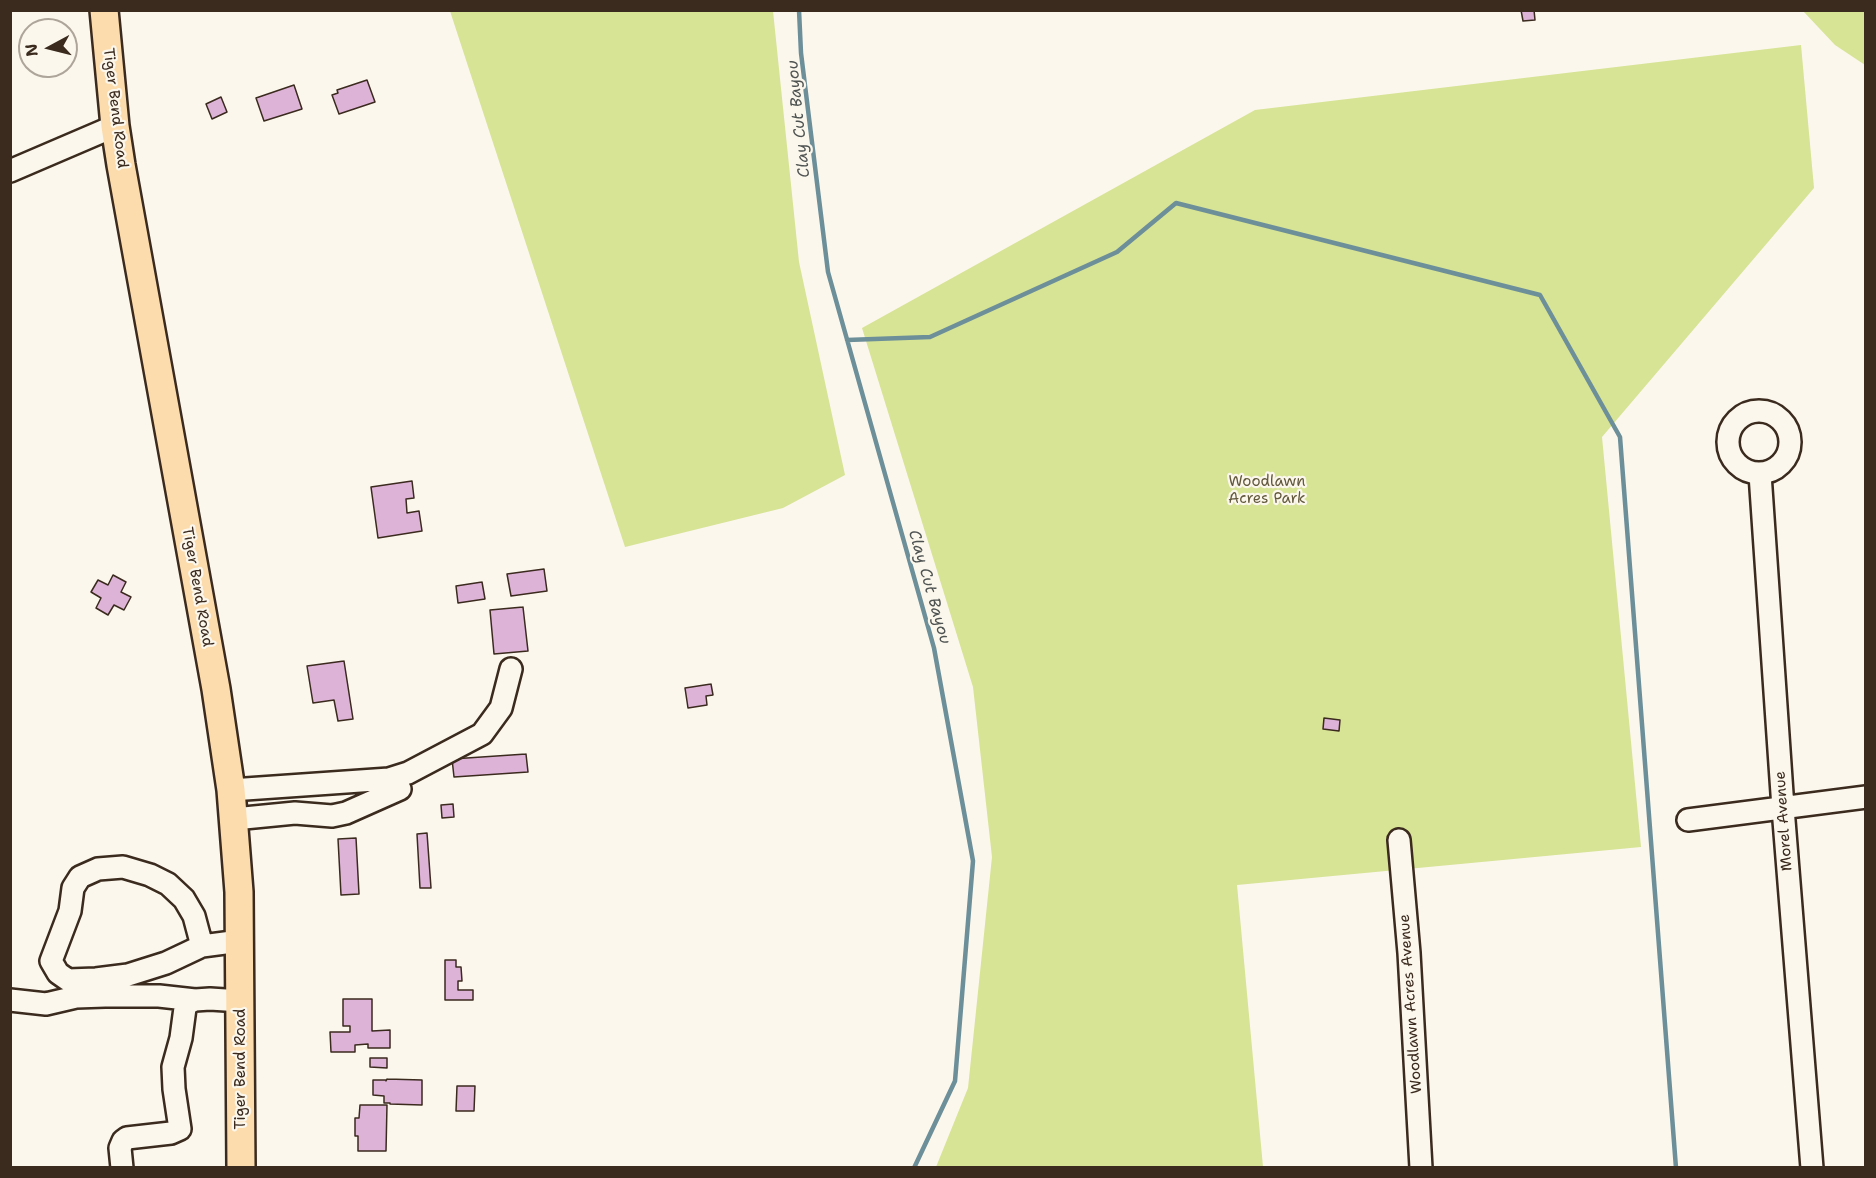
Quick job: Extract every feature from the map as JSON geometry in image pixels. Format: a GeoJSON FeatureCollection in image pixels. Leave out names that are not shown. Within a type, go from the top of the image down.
{"type":"FeatureCollection","features":[{"type":"Feature","properties":{"kind":"main road","name":"Tiger Bend Road"},"geometry":{"type":"LineString","coordinates":[[104,10],[115,126],[216,689],[231,789],[240,941],[241,1167]]}},
{"type":"Feature","properties":{"kind":"street"},"geometry":{"type":"LineString","coordinates":[[10,171],[115,126]]}},
{"type":"Feature","properties":{"kind":"street","name":"Morel Avenue"},"geometry":{"type":"LineString","coordinates":[[1760,474],[1783,808],[1812,1167]]}},
{"type":"Feature","properties":{"kind":"street"},"geometry":{"type":"LineString","coordinates":[[231,789],[389,779],[408,774],[482,735],[501,708],[511,669]]}},
{"type":"Feature","properties":{"kind":"street"},"geometry":{"type":"LineString","coordinates":[[234,819],[295,813],[332,816],[346,813],[400,789]]}},
{"type":"Feature","properties":{"kind":"street"},"geometry":{"type":"LineString","coordinates":[[1688,820],[1866,796]]}},
{"type":"Feature","properties":{"kind":"street","name":"Woodlawn Acres Avenue"},"geometry":{"type":"LineString","coordinates":[[1399,840],[1409,953],[1421,1167]]}},
{"type":"Feature","properties":{"kind":"street"},"geometry":{"type":"LineString","coordinates":[[202,946],[194,916],[184,899],[168,884],[150,875],[123,867],[98,869],[80,878],[73,888],[70,911],[51,961],[58,973],[68,980],[96,979],[128,975],[156,966],[202,946],[240,941]]}},
{"type":"Feature","properties":{"kind":"street"},"geometry":{"type":"LineString","coordinates":[[10,1000],[46,1004],[76,997],[159,996],[195,1000],[241,1001]]}},
{"type":"Feature","properties":{"kind":"street"},"geometry":{"type":"LineString","coordinates":[[122,1167],[120,1148],[123,1141],[128,1138],[171,1133],[180,1129],[173,1066],[181,1038],[185,1008],[188,1003],[195,1000]]}},
{"type":"Feature","properties":{"kind":"green space"},"geometry":{"type":"Polygon","coordinates":[[[450,11],[773,11],[799,262],[845,475],[783,508],[625,547],[450,11]]]}},
{"type":"Feature","properties":{"kind":"green space"},"geometry":{"type":"Polygon","coordinates":[[[1803,11],[1865,11],[1865,65],[1835,45],[1803,11]]]}},
{"type":"Feature","properties":{"kind":"green space","name":"Woodlawn Acres Park"},"geometry":{"type":"Polygon","coordinates":[[[1801,45],[1814,188],[1602,437],[1641,847],[1237,885],[1263,1167],[936,1167],[968,1088],[992,857],[973,687],[862,328],[1255,110],[1801,45]]]}},
{"type":"Feature","properties":{"kind":"building"},"geometry":{"type":"Polygon","coordinates":[[[1521,10],[1534,10],[1535,20],[1523,21],[1521,10]]]}},
{"type":"Feature","properties":{"kind":"building"},"geometry":{"type":"Polygon","coordinates":[[[367,80],[375,102],[339,114],[332,95],[338,93],[337,90],[367,80]]]}},
{"type":"Feature","properties":{"kind":"building"},"geometry":{"type":"Polygon","coordinates":[[[294,85],[302,109],[264,121],[256,98],[294,85]]]}},
{"type":"Feature","properties":{"kind":"building"},"geometry":{"type":"Polygon","coordinates":[[[221,97],[227,112],[212,119],[206,104],[221,97]]]}},
{"type":"Feature","properties":{"kind":"building"},"geometry":{"type":"Polygon","coordinates":[[[412,481],[414,498],[406,499],[407,513],[419,511],[422,531],[378,538],[371,487],[412,481]]]}},
{"type":"Feature","properties":{"kind":"building"},"geometry":{"type":"Polygon","coordinates":[[[544,569],[547,591],[511,596],[507,574],[544,569]]]}},
{"type":"Feature","properties":{"kind":"building"},"geometry":{"type":"Polygon","coordinates":[[[113,575],[126,582],[121,592],[131,597],[124,610],[114,605],[108,615],[96,608],[101,598],[91,592],[98,580],[108,585],[113,575]]]}},
{"type":"Feature","properties":{"kind":"building"},"geometry":{"type":"Polygon","coordinates":[[[482,582],[485,599],[458,603],[456,586],[482,582]]]}},
{"type":"Feature","properties":{"kind":"building"},"geometry":{"type":"Polygon","coordinates":[[[523,607],[528,651],[494,654],[490,610],[523,607]]]}},
{"type":"Feature","properties":{"kind":"building"},"geometry":{"type":"Polygon","coordinates":[[[344,661],[353,719],[338,721],[334,700],[313,703],[307,666],[344,661]]]}},
{"type":"Feature","properties":{"kind":"building"},"geometry":{"type":"Polygon","coordinates":[[[711,684],[713,695],[706,696],[707,705],[688,708],[685,688],[711,684]]]}},
{"type":"Feature","properties":{"kind":"building"},"geometry":{"type":"Polygon","coordinates":[[[1324,718],[1340,720],[1339,731],[1323,729],[1324,718]]]}},
{"type":"Feature","properties":{"kind":"building"},"geometry":{"type":"Polygon","coordinates":[[[526,754],[528,772],[454,777],[452,759],[526,754]]]}},
{"type":"Feature","properties":{"kind":"building"},"geometry":{"type":"Polygon","coordinates":[[[453,804],[454,817],[442,818],[441,805],[453,804]]]}},
{"type":"Feature","properties":{"kind":"building"},"geometry":{"type":"Polygon","coordinates":[[[427,833],[431,888],[420,888],[417,834],[427,833]]]}},
{"type":"Feature","properties":{"kind":"building"},"geometry":{"type":"Polygon","coordinates":[[[356,838],[359,894],[341,895],[338,839],[356,838]]]}},
{"type":"Feature","properties":{"kind":"building"},"geometry":{"type":"Polygon","coordinates":[[[445,960],[456,960],[456,967],[461,967],[462,981],[458,981],[458,990],[473,990],[473,1000],[445,1000],[445,960]]]}},
{"type":"Feature","properties":{"kind":"building"},"geometry":{"type":"Polygon","coordinates":[[[343,999],[372,999],[372,1031],[390,1030],[390,1048],[368,1048],[368,1044],[355,1045],[355,1052],[331,1052],[330,1032],[350,1032],[350,1026],[343,1026],[343,999]]]}},
{"type":"Feature","properties":{"kind":"building"},"geometry":{"type":"Polygon","coordinates":[[[370,1058],[387,1058],[387,1068],[370,1067],[370,1058]]]}},
{"type":"Feature","properties":{"kind":"building"},"geometry":{"type":"Polygon","coordinates":[[[387,1079],[422,1080],[422,1105],[384,1103],[384,1096],[373,1095],[373,1080],[386,1081],[387,1079]]]}},
{"type":"Feature","properties":{"kind":"building"},"geometry":{"type":"Polygon","coordinates":[[[457,1086],[475,1086],[474,1111],[456,1111],[457,1086]]]}},
{"type":"Feature","properties":{"kind":"building"},"geometry":{"type":"Polygon","coordinates":[[[360,1105],[387,1105],[386,1151],[358,1151],[355,1118],[359,1118],[360,1105]]]}},
{"type":"Feature","properties":{"kind":"waterway","name":"Clay Cut Bayou"},"geometry":{"type":"LineString","coordinates":[[799,10],[801,53],[828,272],[934,648],[973,861],[955,1081],[914,1168]]}},
{"type":"Feature","properties":{"kind":"waterway"},"geometry":{"type":"LineString","coordinates":[[847,340],[930,337],[1117,252],[1176,203],[1540,295],[1620,437],[1676,1168]]}}]}
